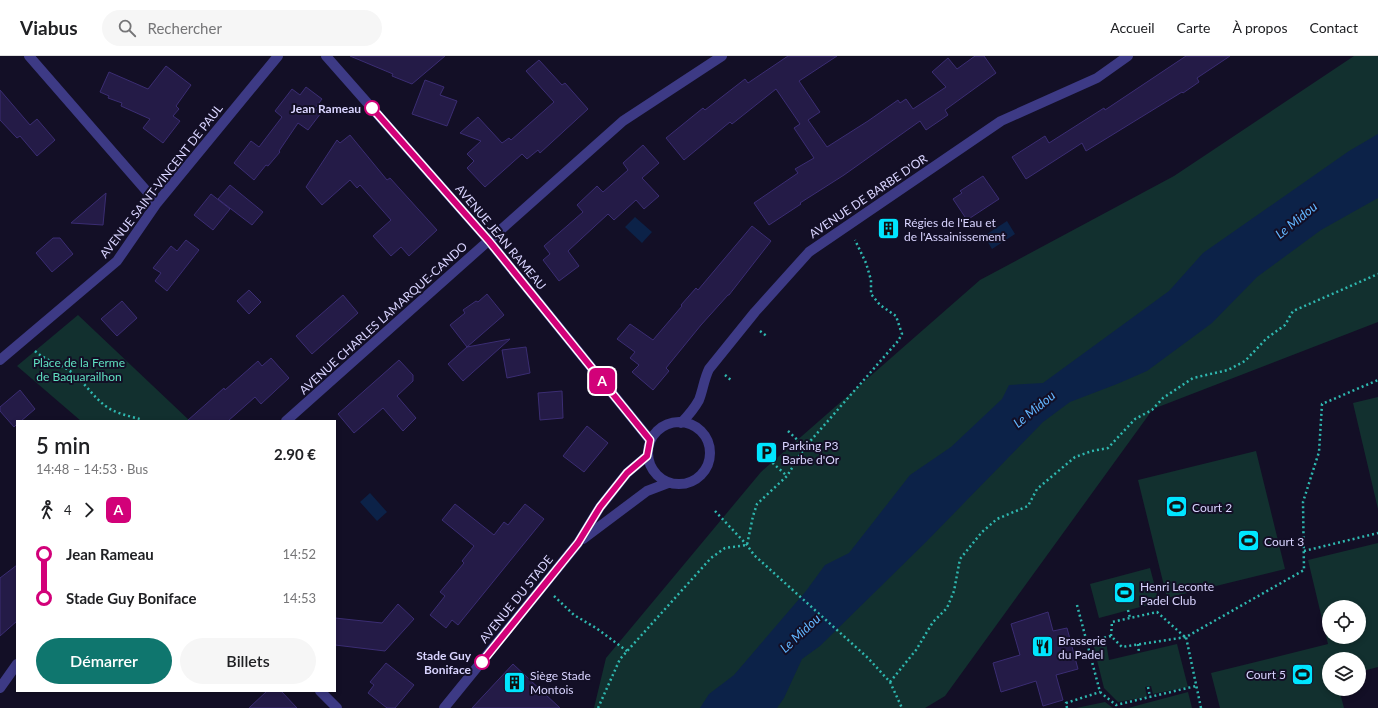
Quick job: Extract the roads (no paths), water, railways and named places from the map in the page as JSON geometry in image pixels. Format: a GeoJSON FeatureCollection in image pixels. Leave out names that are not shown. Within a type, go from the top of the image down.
{"type":"FeatureCollection","features":[{"type":"Feature","properties":{"kind":"street"},"geometry":{"type":"LineString","coordinates":[[29,56],[157,203]]}},
{"type":"Feature","properties":{"kind":"street","name":"AVENUE SAINT-VINCENT DE PAUL"},"geometry":{"type":"LineString","coordinates":[[2,356],[22,341],[116,261],[157,203],[278,56]]}},
{"type":"Feature","properties":{"kind":"street","name":"AVENUE JEAN RAMEAU"},"geometry":{"type":"LineString","coordinates":[[326,56],[489,241],[650,440]]}},
{"type":"Feature","properties":{"kind":"street","name":"AVENUE DE BARBE D'OR"},"geometry":{"type":"LineString","coordinates":[[681,423],[691,412],[699,399],[704,378],[709,369],[755,312],[809,252],[1001,121],[1097,78],[1128,56]]}},
{"type":"Feature","properties":{"kind":"street","name":"AVENUE CHARLES LAMARQUE-CANDO"},"geometry":{"type":"LineString","coordinates":[[287,420],[623,121],[718,57]]}},
{"type":"Feature","properties":{"kind":"street"},"geometry":{"type":"LineString","coordinates":[[673,423],[681,423],[694,426],[702,433],[710,450],[706,470],[697,479],[689,483],[678,485],[668,483],[660,478],[649,465],[647,456],[650,440],[656,432],[664,426],[673,423]]}},
{"type":"Feature","properties":{"kind":"street","name":"AVENUE DU STADE"},"geometry":{"type":"LineString","coordinates":[[444,708],[578,543],[600,507],[627,473],[647,456]]}},
{"type":"Feature","properties":{"kind":"street","name":"AVENUE DU STADE"},"geometry":{"type":"LineString","coordinates":[[578,543],[647,491],[668,483]]}},
{"type":"Feature","properties":{"kind":"street"},"geometry":{"type":"LineString","coordinates":[[0,688],[16,665]]}},
{"type":"Feature","properties":{"kind":"street"},"geometry":{"type":"LineString","coordinates":[[321,692],[337,708]]}},
{"type":"Feature","properties":{"kind":"water","name":"Le Midou"},"geometry":{"type":"Polygon","coordinates":[[[1378,134],[1378,198],[1321,230],[1257,277],[1212,323],[1147,371],[1070,402],[1043,422],[927,541],[820,646],[802,659],[784,698],[777,708],[700,708],[709,694],[734,675],[806,591],[825,565],[849,553],[910,475],[951,447],[1002,399],[1009,385],[1043,383],[1169,291],[1203,253],[1349,151],[1378,134]]]}},
{"type":"Feature","properties":{"kind":"water"},"geometry":{"type":"Polygon","coordinates":[[[635,217],[652,232],[642,243],[625,227],[635,217]]]}},
{"type":"Feature","properties":{"kind":"water"},"geometry":{"type":"Polygon","coordinates":[[[1007,221],[1015,234],[992,249],[984,236],[1007,221]]]}},
{"type":"Feature","properties":{"kind":"water"},"geometry":{"type":"Polygon","coordinates":[[[370,493],[387,512],[377,521],[360,502],[370,493]]]}},
{"type":"Feature","properties":{"kind":"place","name":"Jean Rameau"},"geometry":{"type":"Point","coordinates":[372,108]}},
{"type":"Feature","properties":{"kind":"place","name":"Régies de l'Eau et de l'Assainissement"},"geometry":{"type":"Point","coordinates":[888,229]}},
{"type":"Feature","properties":{"kind":"place","name":"Parking P3 Barbe d'Or"},"geometry":{"type":"Point","coordinates":[767,452]}},
{"type":"Feature","properties":{"kind":"place","name":"Court 2"},"geometry":{"type":"Point","coordinates":[1176,507]}},
{"type":"Feature","properties":{"kind":"place","name":"Court 3"},"geometry":{"type":"Point","coordinates":[1248,541]}},
{"type":"Feature","properties":{"kind":"place","name":"Henri Leconte Padel Club"},"geometry":{"type":"Point","coordinates":[1124,593]}},
{"type":"Feature","properties":{"kind":"place","name":"Brasserie du Padel"},"geometry":{"type":"Point","coordinates":[1043,647]}},
{"type":"Feature","properties":{"kind":"place","name":"Stade Guy Boniface"},"geometry":{"type":"Point","coordinates":[482,662]}},
{"type":"Feature","properties":{"kind":"place","name":"Court 5"},"geometry":{"type":"Point","coordinates":[1302,674]}},
{"type":"Feature","properties":{"kind":"place","name":"Siège Stade Montois"},"geometry":{"type":"Point","coordinates":[514,682]}},
{"type":"Feature","properties":{"kind":"park label","name":"Place de la Ferme de Baquarailhon"},"geometry":{"type":"Point","coordinates":[79,369]}}]}
